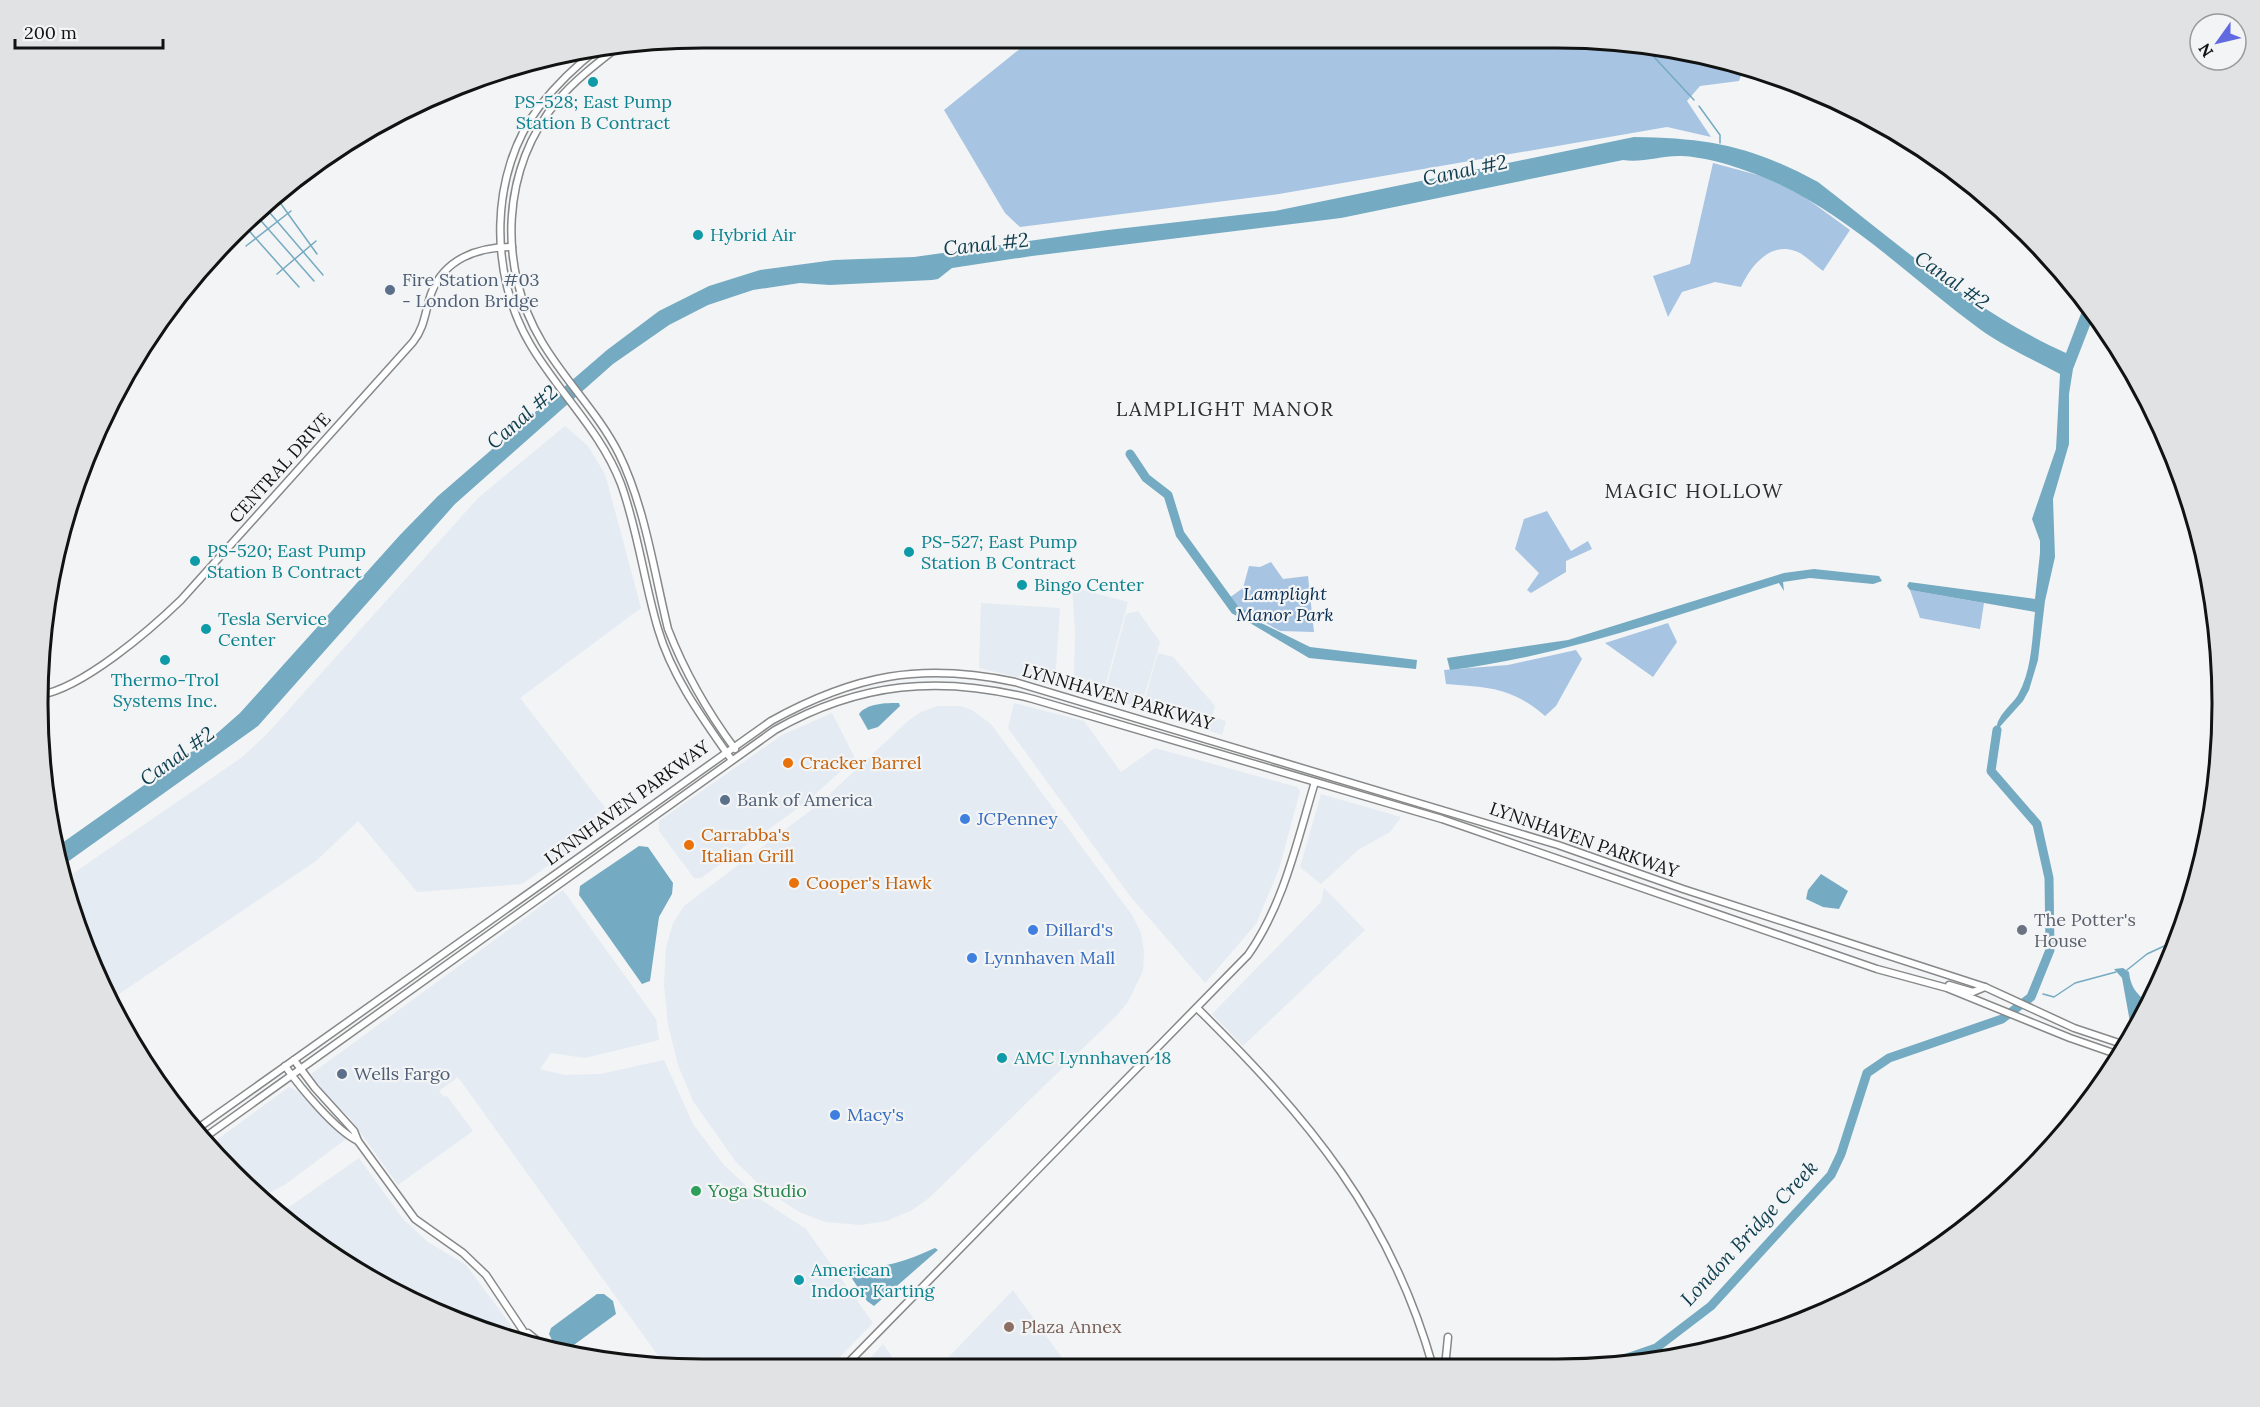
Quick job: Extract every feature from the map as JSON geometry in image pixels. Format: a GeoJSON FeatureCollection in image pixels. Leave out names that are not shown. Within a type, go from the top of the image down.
{"type":"FeatureCollection","features":[{"type":"Feature","properties":{"kind":"main road"},"geometry":{"type":"LineString","coordinates":[[606,56],[582,75],[558,101],[531,141],[515,190],[512,247],[525,311],[564,374],[608,434],[630,479],[668,629],[678,654],[698,694],[739,754]]}},
{"type":"Feature","properties":{"kind":"main road"},"geometry":{"type":"LineString","coordinates":[[587,59],[553,91],[534,114],[522,136],[506,184],[500,247],[507,289],[518,321],[529,343],[601,445],[621,484],[658,629],[668,658],[689,696],[731,759]]}},
{"type":"Feature","properties":{"kind":"main road","name":"CENTRAL DRIVE"},"geometry":{"type":"LineString","coordinates":[[48,693],[66,688],[165,615],[413,342],[424,324],[435,285],[449,266],[460,257],[477,250],[512,247]]}},
{"type":"Feature","properties":{"kind":"main road","name":"LYNNHAVEN PARKWAY"},"geometry":{"type":"LineString","coordinates":[[202,1125],[733,746],[802,704],[852,683],[916,674],[957,674],[997,678],[1453,812],[1985,987],[2074,1028],[2117,1042]]}},
{"type":"Feature","properties":{"kind":"main road","name":"LYNNHAVEN PARKWAY"},"geometry":{"type":"LineString","coordinates":[[209,1134],[645,824],[731,759],[799,716],[827,705],[885,689],[961,685],[1033,699],[1442,819],[1877,969],[1937,985],[2111,1052]]}},
{"type":"Feature","properties":{"kind":"main road"},"geometry":{"type":"LineString","coordinates":[[852,1359],[1240,965],[1263,932],[1288,872],[1315,782]]}},
{"type":"Feature","properties":{"kind":"main road"},"geometry":{"type":"LineString","coordinates":[[1937,985],[1973,992],[1985,987]]}},
{"type":"Feature","properties":{"kind":"main road"},"geometry":{"type":"LineString","coordinates":[[1197,1008],[1301,1118],[1354,1188],[1396,1264],[1430,1359]]}},
{"type":"Feature","properties":{"kind":"main road"},"geometry":{"type":"LineString","coordinates":[[294,1060],[354,1131],[358,1141],[415,1219],[478,1266],[531,1336]]}},
{"type":"Feature","properties":{"kind":"main road"},"geometry":{"type":"LineString","coordinates":[[285,1066],[348,1136],[358,1141]]}},
{"type":"Feature","properties":{"kind":"main road"},"geometry":{"type":"LineString","coordinates":[[1446,1359],[1448,1337]]}},
{"type":"Feature","properties":{"kind":"shaded area"},"geometry":{"type":"Polygon","coordinates":[[[1634,137],[1685,139],[1750,152],[1818,182],[1968,297],[2000,318],[2066,353],[2082,311],[2091,323],[2073,369],[2069,394],[2069,444],[2053,499],[2055,557],[2045,601],[2038,660],[2029,690],[2023,701],[1997,730],[2004,711],[2018,695],[2023,685],[2031,654],[2035,612],[1910,590],[1907,586],[1909,582],[2035,599],[2040,541],[2032,519],[2056,449],[2060,374],[1981,330],[1868,240],[1808,200],[1777,183],[1737,167],[1705,159],[1675,156],[1623,160],[1341,218],[952,268],[938,279],[932,280],[830,285],[800,283],[753,290],[708,305],[669,325],[613,364],[455,504],[258,726],[68,862],[63,842],[215,735],[240,713],[438,496],[607,350],[659,311],[709,286],[760,270],[834,260],[914,257],[1108,230],[1275,211],[1634,137]]]}},
{"type":"Feature","properties":{"kind":"shaded area"},"geometry":{"type":"Polygon","coordinates":[[[565,426],[588,446],[605,474],[641,608],[520,698],[614,819],[522,884],[417,892],[358,821],[316,861],[117,995],[98,954],[71,875],[241,758],[267,734],[479,497],[565,426]]]}},
{"type":"Feature","properties":{"kind":"shaded area"},"geometry":{"type":"Polygon","coordinates":[[[1814,569],[1879,576],[1882,581],[1873,584],[1810,578],[1783,582],[1784,591],[1779,583],[1657,622],[1575,645],[1492,664],[1450,670],[1447,658],[1568,640],[1784,573],[1814,569]]]}},
{"type":"Feature","properties":{"kind":"shaded area"},"geometry":{"type":"Polygon","coordinates":[[[1072,587],[1128,602],[1102,697],[1078,689],[1074,684],[1075,630],[1072,587]]]}},
{"type":"Feature","properties":{"kind":"shaded area"},"geometry":{"type":"Polygon","coordinates":[[[981,603],[1060,608],[1055,681],[1050,685],[979,668],[981,603]]]}},
{"type":"Feature","properties":{"kind":"shaded area"},"geometry":{"type":"Polygon","coordinates":[[[1235,610],[1310,647],[1417,660],[1416,669],[1309,658],[1233,613],[1235,610]]]}},
{"type":"Feature","properties":{"kind":"shaded area"},"geometry":{"type":"Polygon","coordinates":[[[1138,611],[1160,642],[1141,707],[1104,697],[1126,614],[1138,611]]]}},
{"type":"Feature","properties":{"kind":"shaded area"},"geometry":{"type":"Polygon","coordinates":[[[1158,653],[1173,657],[1215,706],[1212,717],[1226,721],[1222,735],[1142,709],[1158,653]]]}},
{"type":"Feature","properties":{"kind":"shaded area"},"geometry":{"type":"Polygon","coordinates":[[[899,703],[900,706],[878,727],[868,730],[859,714],[862,710],[872,706],[899,703]]]}},
{"type":"Feature","properties":{"kind":"shaded area"},"geometry":{"type":"Polygon","coordinates":[[[1014,703],[1084,721],[1121,772],[1155,748],[1297,787],[1300,791],[1279,869],[1256,924],[1205,983],[1130,896],[1008,728],[1014,703]]]}},
{"type":"Feature","properties":{"kind":"shaded area","name":"Lynnhaven Mall"},"geometry":{"type":"Polygon","coordinates":[[[938,706],[960,706],[972,710],[991,724],[1132,915],[1141,933],[1144,951],[1143,971],[1128,1002],[1115,1017],[929,1198],[912,1210],[887,1221],[861,1225],[825,1222],[801,1213],[764,1189],[736,1162],[693,1101],[678,1065],[668,1025],[664,985],[666,948],[673,923],[684,906],[819,804],[908,721],[921,712],[938,706]]]}},
{"type":"Feature","properties":{"kind":"shaded area"},"geometry":{"type":"Polygon","coordinates":[[[832,713],[855,758],[809,800],[701,878],[694,878],[659,831],[659,821],[782,735],[832,713]]]}},
{"type":"Feature","properties":{"kind":"shaded area"},"geometry":{"type":"Polygon","coordinates":[[[1321,794],[1401,817],[1390,832],[1358,850],[1321,884],[1300,867],[1321,794]]]}},
{"type":"Feature","properties":{"kind":"shaded area"},"geometry":{"type":"Polygon","coordinates":[[[639,846],[648,847],[673,883],[672,894],[659,917],[650,981],[642,984],[579,895],[580,886],[639,846]]]}},
{"type":"Feature","properties":{"kind":"shaded area"},"geometry":{"type":"Polygon","coordinates":[[[1821,874],[1848,891],[1839,909],[1823,907],[1806,899],[1808,890],[1821,874]]]}},
{"type":"Feature","properties":{"kind":"shaded area"},"geometry":{"type":"Polygon","coordinates":[[[1324,888],[1365,930],[1243,1046],[1212,1014],[1321,902],[1324,888]]]}},
{"type":"Feature","properties":{"kind":"shaded area"},"geometry":{"type":"Polygon","coordinates":[[[563,890],[656,1019],[659,1040],[585,1058],[551,1053],[540,1069],[564,1075],[600,1074],[664,1060],[693,1124],[723,1164],[760,1199],[806,1229],[873,1323],[838,1359],[660,1358],[458,1077],[439,1091],[444,1097],[447,1096],[473,1131],[398,1185],[350,1118],[328,1097],[311,1074],[563,890]]]}},
{"type":"Feature","properties":{"kind":"shaded area"},"geometry":{"type":"Polygon","coordinates":[[[2123,968],[2129,972],[2131,983],[2141,998],[2130,1020],[2122,978],[2114,969],[2123,968]]]}},
{"type":"Feature","properties":{"kind":"shaded area"},"geometry":{"type":"Polygon","coordinates":[[[289,1087],[303,1094],[346,1139],[286,1184],[268,1193],[215,1141],[289,1087]]]}},
{"type":"Feature","properties":{"kind":"shaded area"},"geometry":{"type":"Polygon","coordinates":[[[359,1158],[403,1219],[428,1242],[466,1265],[513,1330],[453,1309],[376,1271],[339,1249],[286,1209],[359,1158]]]}},
{"type":"Feature","properties":{"kind":"shaded area"},"geometry":{"type":"Polygon","coordinates":[[[935,1248],[938,1250],[874,1306],[867,1301],[849,1274],[851,1270],[894,1263],[935,1248]]]}},
{"type":"Feature","properties":{"kind":"shaded area","name":"Plaza Annex"},"geometry":{"type":"Polygon","coordinates":[[[1013,1290],[1063,1359],[947,1359],[1013,1290]]]}},
{"type":"Feature","properties":{"kind":"shaded area"},"geometry":{"type":"Polygon","coordinates":[[[597,1294],[604,1294],[613,1301],[616,1314],[573,1345],[552,1341],[549,1334],[551,1328],[597,1294]]]}},
{"type":"Feature","properties":{"kind":"shaded area"},"geometry":{"type":"Polygon","coordinates":[[[883,1344],[894,1359],[869,1359],[883,1344]]]}},
{"type":"Feature","properties":{"kind":"green space"},"geometry":{"type":"Polygon","coordinates":[[[1021,48],[1599,49],[1684,61],[1741,75],[1739,81],[1700,86],[1687,101],[1711,137],[1667,127],[1279,194],[1020,227],[1005,213],[944,110],[1021,48]]]}},
{"type":"Feature","properties":{"kind":"green space"},"geometry":{"type":"Polygon","coordinates":[[[1713,163],[1784,182],[1850,230],[1823,271],[1800,253],[1780,249],[1764,256],[1750,270],[1741,287],[1715,282],[1682,292],[1668,317],[1653,276],[1690,264],[1713,163]]]}},
{"type":"Feature","properties":{"kind":"green space"},"geometry":{"type":"Polygon","coordinates":[[[1547,511],[1571,551],[1588,541],[1592,549],[1566,561],[1566,572],[1531,593],[1527,590],[1539,573],[1515,549],[1524,519],[1547,511]]]}},
{"type":"Feature","properties":{"kind":"green space","name":"Lamplight Manor Park"},"geometry":{"type":"Polygon","coordinates":[[[1271,562],[1283,579],[1308,576],[1314,632],[1280,631],[1239,608],[1229,598],[1243,588],[1249,566],[1260,567],[1271,562]]]}},
{"type":"Feature","properties":{"kind":"green space"},"geometry":{"type":"Polygon","coordinates":[[[1910,590],[1984,603],[1980,629],[1920,618],[1910,590]]]}},
{"type":"Feature","properties":{"kind":"green space"},"geometry":{"type":"Polygon","coordinates":[[[1668,623],[1677,642],[1653,677],[1605,643],[1668,623]]]}},
{"type":"Feature","properties":{"kind":"green space"},"geometry":{"type":"Polygon","coordinates":[[[1576,650],[1582,659],[1556,706],[1545,716],[1521,699],[1498,690],[1446,684],[1444,670],[1508,665],[1576,650]]]}},
{"type":"Feature","properties":{"kind":"waterway"},"geometry":{"type":"LineString","coordinates":[[1653,56],[1694,100]]}},
{"type":"Feature","properties":{"kind":"waterway"},"geometry":{"type":"LineString","coordinates":[[1699,106],[1720,135],[1720,143]]}},
{"type":"Feature","properties":{"kind":"waterway"},"geometry":{"type":"LineString","coordinates":[[280,203],[317,254]]}},
{"type":"Feature","properties":{"kind":"waterway"},"geometry":{"type":"LineString","coordinates":[[246,246],[291,211]]}},
{"type":"Feature","properties":{"kind":"waterway"},"geometry":{"type":"LineString","coordinates":[[269,212],[323,275]]}},
{"type":"Feature","properties":{"kind":"waterway"},"geometry":{"type":"LineString","coordinates":[[261,221],[314,281]]}},
{"type":"Feature","properties":{"kind":"waterway"},"geometry":{"type":"LineString","coordinates":[[249,231],[299,287]]}},
{"type":"Feature","properties":{"kind":"waterway"},"geometry":{"type":"LineString","coordinates":[[277,274],[316,241]]}},
{"type":"Feature","properties":{"kind":"waterway"},"geometry":{"type":"LineString","coordinates":[[1130,454],[1146,478],[1168,495],[1180,534],[1235,610],[1245,615]]}},
{"type":"Feature","properties":{"kind":"waterway","name":"London Bridge Creek"},"geometry":{"type":"LineString","coordinates":[[1641,1353],[1656,1348],[1711,1306],[1831,1175],[1841,1154],[1867,1073],[1889,1058],[2002,1019],[2031,997],[2050,950],[2049,878],[2037,824],[1991,771],[1997,730]]}},
{"type":"Feature","properties":{"kind":"waterway"},"geometry":{"type":"LineString","coordinates":[[2127,970],[2147,954],[2165,946]]}},
{"type":"Feature","properties":{"kind":"waterway"},"geometry":{"type":"LineString","coordinates":[[2043,994],[2054,997],[2075,983],[2116,972]]}},
{"type":"Feature","properties":{"kind":"place","name":"PS-528; East Pump Station B Contract"},"geometry":{"type":"Point","coordinates":[593,82]}},
{"type":"Feature","properties":{"kind":"place","name":"Hybrid Air"},"geometry":{"type":"Point","coordinates":[698,235]}},
{"type":"Feature","properties":{"kind":"place","name":"Fire Station #03 - London Bridge"},"geometry":{"type":"Point","coordinates":[390,290]}},
{"type":"Feature","properties":{"kind":"place","name":"PS-527; East Pump Station B Contract"},"geometry":{"type":"Point","coordinates":[909,552]}},
{"type":"Feature","properties":{"kind":"place","name":"PS-520; East Pump Station B Contract"},"geometry":{"type":"Point","coordinates":[195,561]}},
{"type":"Feature","properties":{"kind":"place","name":"Bingo Center"},"geometry":{"type":"Point","coordinates":[1022,585]}},
{"type":"Feature","properties":{"kind":"place","name":"Tesla Service Center"},"geometry":{"type":"Point","coordinates":[206,629]}},
{"type":"Feature","properties":{"kind":"place","name":"Thermo-Trol Systems Inc."},"geometry":{"type":"Point","coordinates":[165,660]}},
{"type":"Feature","properties":{"kind":"place","name":"Cracker Barrel"},"geometry":{"type":"Point","coordinates":[788,763]}},
{"type":"Feature","properties":{"kind":"place","name":"Bank of America"},"geometry":{"type":"Point","coordinates":[725,800]}},
{"type":"Feature","properties":{"kind":"place","name":"JCPenney"},"geometry":{"type":"Point","coordinates":[965,819]}},
{"type":"Feature","properties":{"kind":"place","name":"Carrabba's Italian Grill"},"geometry":{"type":"Point","coordinates":[689,845]}},
{"type":"Feature","properties":{"kind":"place","name":"Cooper's Hawk"},"geometry":{"type":"Point","coordinates":[794,883]}},
{"type":"Feature","properties":{"kind":"place","name":"Dillard's"},"geometry":{"type":"Point","coordinates":[1033,930]}},
{"type":"Feature","properties":{"kind":"place","name":"The Potter's House"},"geometry":{"type":"Point","coordinates":[2022,930]}},
{"type":"Feature","properties":{"kind":"place","name":"Lynnhaven Mall"},"geometry":{"type":"Point","coordinates":[972,958]}},
{"type":"Feature","properties":{"kind":"place","name":"AMC Lynnhaven 18"},"geometry":{"type":"Point","coordinates":[1002,1058]}},
{"type":"Feature","properties":{"kind":"place","name":"Wells Fargo"},"geometry":{"type":"Point","coordinates":[342,1074]}},
{"type":"Feature","properties":{"kind":"place","name":"Macy's"},"geometry":{"type":"Point","coordinates":[835,1115]}},
{"type":"Feature","properties":{"kind":"place","name":"Yoga Studio"},"geometry":{"type":"Point","coordinates":[696,1191]}},
{"type":"Feature","properties":{"kind":"place","name":"American Indoor Karting"},"geometry":{"type":"Point","coordinates":[799,1280]}},
{"type":"Feature","properties":{"kind":"place","name":"Plaza Annex"},"geometry":{"type":"Point","coordinates":[1009,1327]}},
{"type":"Feature","properties":{"kind":"district","name":"LAMPLIGHT MANOR"},"geometry":{"type":"Point","coordinates":[1225,409]}},
{"type":"Feature","properties":{"kind":"district","name":"MAGIC HOLLOW"},"geometry":{"type":"Point","coordinates":[1694,491]}},
{"type":"Feature","properties":{"kind":"water label","name":"Canal #2"},"geometry":{"type":"Point","coordinates":[1465,170]}},
{"type":"Feature","properties":{"kind":"water label","name":"Canal #2"},"geometry":{"type":"Point","coordinates":[986,244]}},
{"type":"Feature","properties":{"kind":"water label","name":"Canal #2"},"geometry":{"type":"Point","coordinates":[1952,280]}},
{"type":"Feature","properties":{"kind":"water label","name":"Canal #2"},"geometry":{"type":"Point","coordinates":[522,417]}},
{"type":"Feature","properties":{"kind":"water label","name":"Canal #2"},"geometry":{"type":"Point","coordinates":[177,756]}}]}
